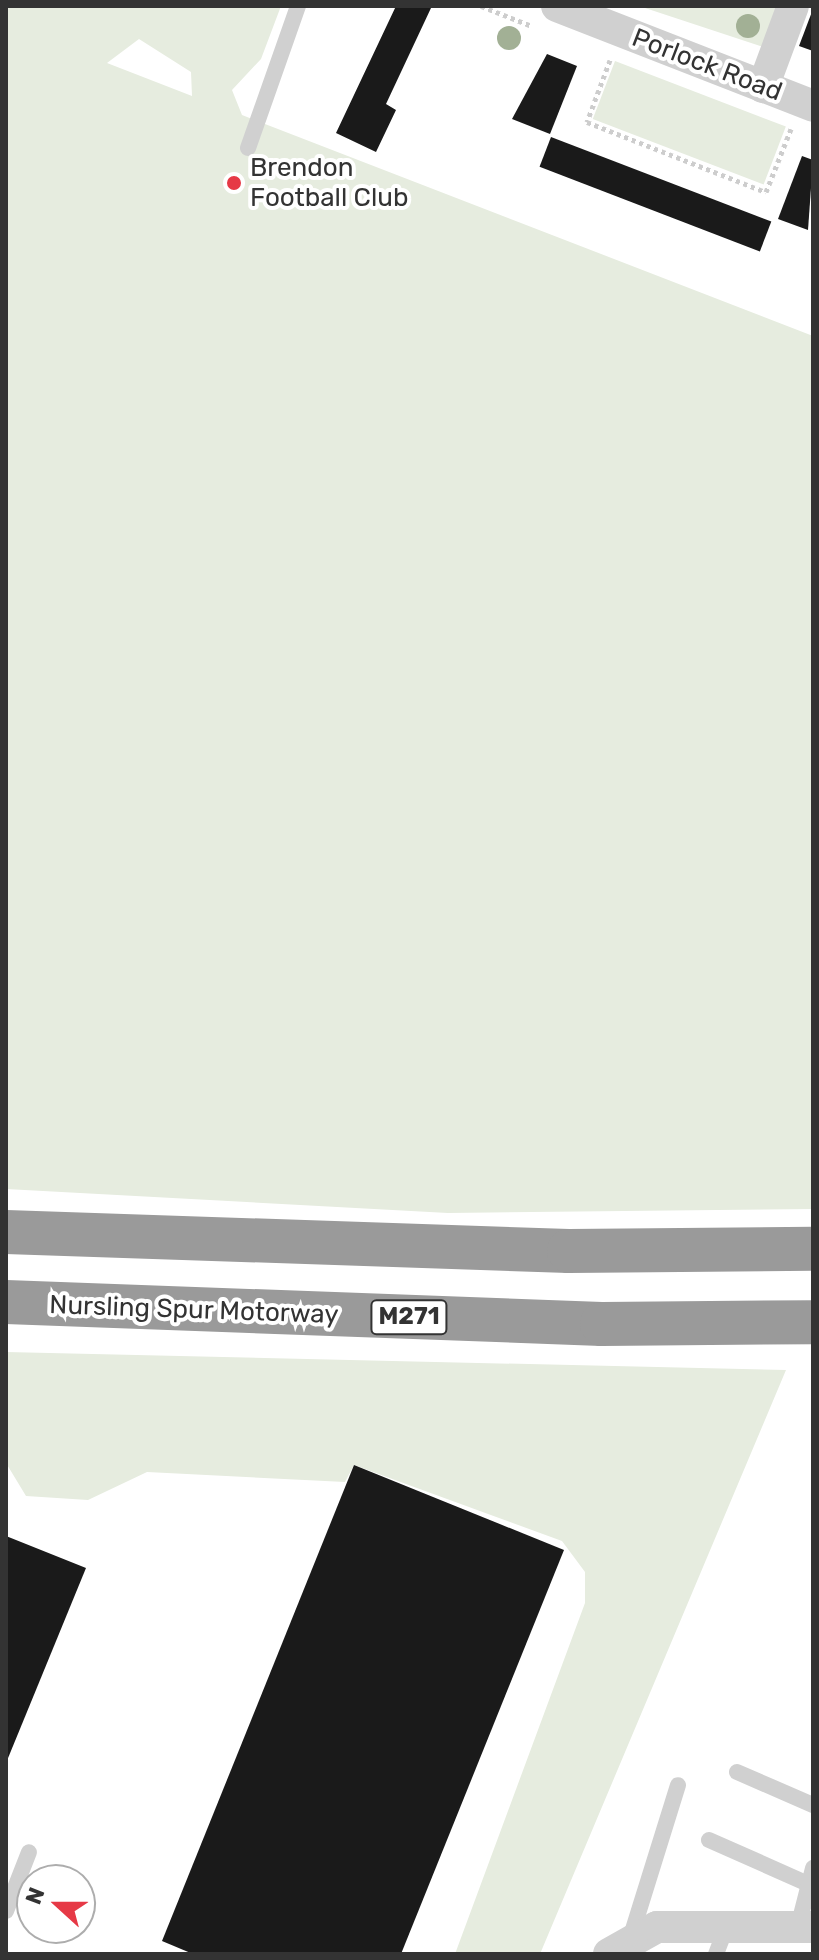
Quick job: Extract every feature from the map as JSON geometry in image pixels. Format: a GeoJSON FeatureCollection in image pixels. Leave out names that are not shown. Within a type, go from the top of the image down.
{"type":"FeatureCollection","features":[{"type":"Feature","properties":{"kind":"highway"},"geometry":{"type":"LineString","coordinates":[[6,1232],[569,1251],[813,1249]]}},
{"type":"Feature","properties":{"kind":"highway","name":"Nursling Spur Motorway"},"geometry":{"type":"LineString","coordinates":[[6,1302],[602,1324],[813,1322]]}},
{"type":"Feature","properties":{"kind":"street","name":"Porlock Road"},"geometry":{"type":"LineString","coordinates":[[557,6],[807,104]]}},
{"type":"Feature","properties":{"kind":"street"},"geometry":{"type":"LineString","coordinates":[[763,87],[793,6]]}},
{"type":"Feature","properties":{"kind":"street"},"geometry":{"type":"LineString","coordinates":[[620,1945],[657,1927],[721,1940],[806,1927]]}},
{"type":"Feature","properties":{"kind":"lane"},"geometry":{"type":"LineString","coordinates":[[248,148],[298,6]]}},
{"type":"Feature","properties":{"kind":"lane"},"geometry":{"type":"LineString","coordinates":[[737,1772],[813,1805]]}},
{"type":"Feature","properties":{"kind":"lane"},"geometry":{"type":"LineString","coordinates":[[620,1945],[678,1785]]}},
{"type":"Feature","properties":{"kind":"lane"},"geometry":{"type":"LineString","coordinates":[[709,1840],[810,1876],[806,1927]]}},
{"type":"Feature","properties":{"kind":"lane"},"geometry":{"type":"LineString","coordinates":[[6,1911],[29,1852]]}},
{"type":"Feature","properties":{"kind":"path"},"geometry":{"type":"LineString","coordinates":[[621,31],[587,122],[601,128],[766,192],[807,104]]}},
{"type":"Feature","properties":{"kind":"shaded area"},"geometry":{"type":"Polygon","coordinates":[[[6,6],[281,6],[261,59],[232,90],[242,115],[813,336],[813,1209],[448,1213],[6,1189],[6,6]],[[139,39],[107,63],[192,96],[191,72],[139,39]]]}},
{"type":"Feature","properties":{"kind":"shaded area"},"geometry":{"type":"Polygon","coordinates":[[[639,6],[784,6],[769,49],[639,6]]]}},
{"type":"Feature","properties":{"kind":"shaded area"},"geometry":{"type":"Polygon","coordinates":[[[615,61],[786,127],[764,184],[593,119],[615,61]]]}},
{"type":"Feature","properties":{"kind":"shaded area"},"geometry":{"type":"Polygon","coordinates":[[[6,1352],[786,1370],[540,1954],[455,1954],[585,1603],[585,1572],[562,1541],[354,1465],[345,1482],[147,1472],[88,1500],[26,1496],[6,1463],[6,1352]]]}},
{"type":"Feature","properties":{"kind":"building"},"geometry":{"type":"Polygon","coordinates":[[[396,6],[431,8],[386,104],[396,110],[376,152],[336,133],[396,6]]]}},
{"type":"Feature","properties":{"kind":"building"},"geometry":{"type":"Polygon","coordinates":[[[813,9],[813,51],[799,46],[813,9]]]}},
{"type":"Feature","properties":{"kind":"building"},"geometry":{"type":"Polygon","coordinates":[[[547,54],[577,66],[550,134],[512,119],[547,54]]]}},
{"type":"Feature","properties":{"kind":"building"},"geometry":{"type":"Polygon","coordinates":[[[551,137],[771,222],[760,251],[540,167],[551,137]]]}},
{"type":"Feature","properties":{"kind":"building"},"geometry":{"type":"Polygon","coordinates":[[[802,156],[813,160],[808,230],[778,219],[802,156]]]}},
{"type":"Feature","properties":{"kind":"building"},"geometry":{"type":"Polygon","coordinates":[[[354,1465],[564,1550],[401,1954],[193,1954],[162,1941],[354,1465]]]}},
{"type":"Feature","properties":{"kind":"building"},"geometry":{"type":"Polygon","coordinates":[[[6,1536],[86,1568],[6,1763],[6,1536]]]}},
{"type":"Feature","properties":{"kind":"place","name":"Brendon Football Club"},"geometry":{"type":"Point","coordinates":[234,183]}}]}
